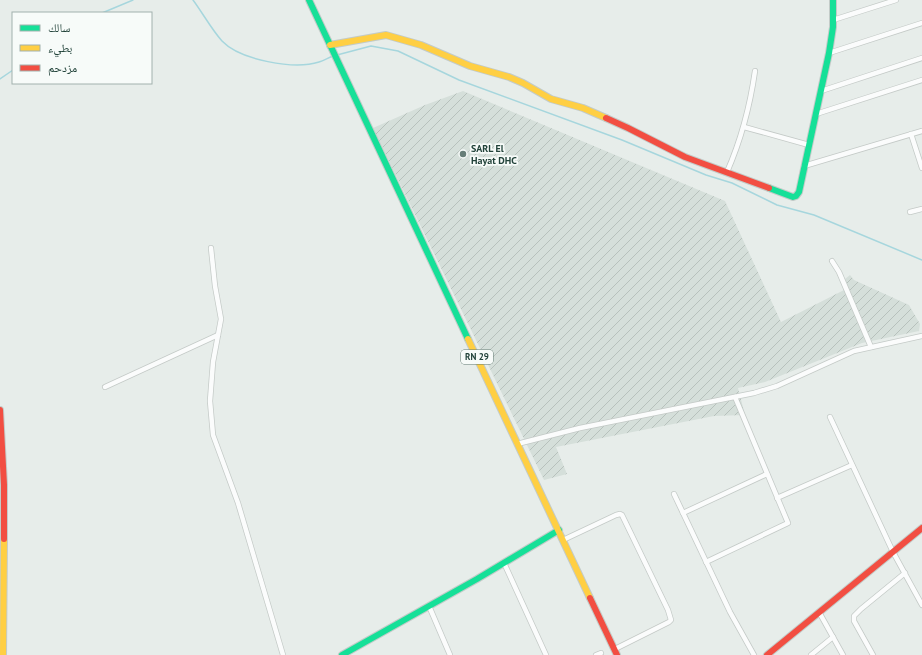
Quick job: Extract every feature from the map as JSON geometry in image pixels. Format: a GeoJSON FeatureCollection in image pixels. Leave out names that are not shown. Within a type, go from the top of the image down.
{"type":"FeatureCollection","features":[{"type":"Feature","properties":{"kind":"main road","name":"RN 29"},"geometry":{"type":"LineString","coordinates":[[309,0],[616,652]]}},
{"type":"Feature","properties":{"kind":"main road"},"geometry":{"type":"LineString","coordinates":[[330,45],[386,35],[398,37],[431,48],[470,66],[516,80],[551,99],[583,108],[633,130],[685,157],[793,197],[799,192],[829,53],[834,0]]}},
{"type":"Feature","properties":{"kind":"main road"},"geometry":{"type":"LineString","coordinates":[[0,410],[4,485],[3,655]]}},
{"type":"Feature","properties":{"kind":"main road"},"geometry":{"type":"LineString","coordinates":[[767,655],[922,528]]}},
{"type":"Feature","properties":{"kind":"main road"},"geometry":{"type":"LineString","coordinates":[[342,655],[559,530]]}},
{"type":"Feature","properties":{"kind":"street"},"geometry":{"type":"LineString","coordinates":[[833,20],[896,0]]}},
{"type":"Feature","properties":{"kind":"street"},"geometry":{"type":"LineString","coordinates":[[829,53],[922,23]]}},
{"type":"Feature","properties":{"kind":"street"},"geometry":{"type":"LineString","coordinates":[[821,91],[922,58]]}},
{"type":"Feature","properties":{"kind":"street"},"geometry":{"type":"LineString","coordinates":[[727,172],[744,127],[750,105],[756,71]]}},
{"type":"Feature","properties":{"kind":"street"},"geometry":{"type":"LineString","coordinates":[[816,114],[922,80]]}},
{"type":"Feature","properties":{"kind":"street"},"geometry":{"type":"LineString","coordinates":[[744,127],[809,145]]}},
{"type":"Feature","properties":{"kind":"street"},"geometry":{"type":"LineString","coordinates":[[804,166],[922,131]]}},
{"type":"Feature","properties":{"kind":"street"},"geometry":{"type":"LineString","coordinates":[[911,134],[922,168]]}},
{"type":"Feature","properties":{"kind":"street"},"geometry":{"type":"LineString","coordinates":[[910,212],[922,209]]}},
{"type":"Feature","properties":{"kind":"street"},"geometry":{"type":"LineString","coordinates":[[212,248],[215,286],[221,320],[213,362],[210,401],[213,435],[238,503],[283,655]]}},
{"type":"Feature","properties":{"kind":"street"},"geometry":{"type":"LineString","coordinates":[[832,261],[839,272],[871,347]]}},
{"type":"Feature","properties":{"kind":"street"},"geometry":{"type":"LineString","coordinates":[[105,387],[218,335]]}},
{"type":"Feature","properties":{"kind":"street"},"geometry":{"type":"LineString","coordinates":[[518,444],[580,428],[754,393],[777,386],[854,351],[922,336]]}},
{"type":"Feature","properties":{"kind":"street"},"geometry":{"type":"LineString","coordinates":[[706,562],[788,523],[766,474],[735,397]]}},
{"type":"Feature","properties":{"kind":"street"},"geometry":{"type":"LineString","coordinates":[[830,417],[893,552],[922,605]]}},
{"type":"Feature","properties":{"kind":"street"},"geometry":{"type":"LineString","coordinates":[[777,498],[852,465]]}},
{"type":"Feature","properties":{"kind":"street"},"geometry":{"type":"LineString","coordinates":[[683,514],[766,474]]}},
{"type":"Feature","properties":{"kind":"street"},"geometry":{"type":"LineString","coordinates":[[674,494],[730,612],[754,655]]}},
{"type":"Feature","properties":{"kind":"street"},"geometry":{"type":"LineString","coordinates":[[563,540],[620,514],[622,515],[668,610],[671,620],[669,622],[616,652]]}},
{"type":"Feature","properties":{"kind":"street"},"geometry":{"type":"LineString","coordinates":[[504,563],[546,655]]}},
{"type":"Feature","properties":{"kind":"street"},"geometry":{"type":"LineString","coordinates":[[873,655],[854,621],[854,616],[905,573]]}},
{"type":"Feature","properties":{"kind":"street"},"geometry":{"type":"LineString","coordinates":[[429,606],[450,655]]}},
{"type":"Feature","properties":{"kind":"street"},"geometry":{"type":"LineString","coordinates":[[819,612],[844,655]]}},
{"type":"Feature","properties":{"kind":"street"},"geometry":{"type":"LineString","coordinates":[[811,655],[833,637]]}},
{"type":"Feature","properties":{"kind":"shaded area"},"geometry":{"type":"Polygon","coordinates":[[[463,91],[725,201],[781,322],[848,288],[845,279],[850,275],[854,280],[909,305],[920,324],[919,331],[862,343],[765,382],[738,388],[745,415],[714,416],[556,447],[567,474],[544,480],[373,128],[425,105],[463,91]]]}},
{"type":"Feature","properties":{"kind":"waterway"},"geometry":{"type":"LineString","coordinates":[[104,12],[133,0]]}},
{"type":"Feature","properties":{"kind":"waterway"},"geometry":{"type":"LineString","coordinates":[[193,0],[222,41],[230,48],[241,53],[268,62],[296,65],[319,62],[333,56]]}},
{"type":"Feature","properties":{"kind":"waterway"},"geometry":{"type":"LineString","coordinates":[[337,55],[371,46],[398,51],[459,80],[622,140],[706,175],[732,183],[777,205],[814,215],[922,260]]}},
{"type":"Feature","properties":{"kind":"waterway"},"geometry":{"type":"LineString","coordinates":[[0,79],[12,71]]}},
{"type":"Feature","properties":{"kind":"traffic: fast"},"geometry":{"type":"LineString","coordinates":[[309,0],[468,339]]}},
{"type":"Feature","properties":{"kind":"traffic: fast"},"geometry":{"type":"LineString","coordinates":[[769,188],[793,197],[799,192],[829,53],[833,27],[833,0]]}},
{"type":"Feature","properties":{"kind":"traffic: fast"},"geometry":{"type":"LineString","coordinates":[[342,655],[477,579],[559,530]]}},
{"type":"Feature","properties":{"kind":"traffic: slow"},"geometry":{"type":"LineString","coordinates":[[330,45],[386,35],[421,45],[470,66],[509,77],[551,99],[583,108],[606,118]]}},
{"type":"Feature","properties":{"kind":"traffic: slow"},"geometry":{"type":"LineString","coordinates":[[468,339],[590,598]]}},
{"type":"Feature","properties":{"kind":"traffic: slow"},"geometry":{"type":"LineString","coordinates":[[3,655],[4,539]]}},
{"type":"Feature","properties":{"kind":"traffic: jam"},"geometry":{"type":"LineString","coordinates":[[606,118],[685,157],[769,188]]}},
{"type":"Feature","properties":{"kind":"traffic: jam"},"geometry":{"type":"LineString","coordinates":[[0,410],[4,485],[4,539]]}},
{"type":"Feature","properties":{"kind":"traffic: jam"},"geometry":{"type":"LineString","coordinates":[[767,655],[922,528]]}},
{"type":"Feature","properties":{"kind":"traffic: jam"},"geometry":{"type":"LineString","coordinates":[[590,598],[617,655]]}},
{"type":"Feature","properties":{"kind":"place","name":"SARL El Hayat DHC"},"geometry":{"type":"Point","coordinates":[463,154]}}]}
